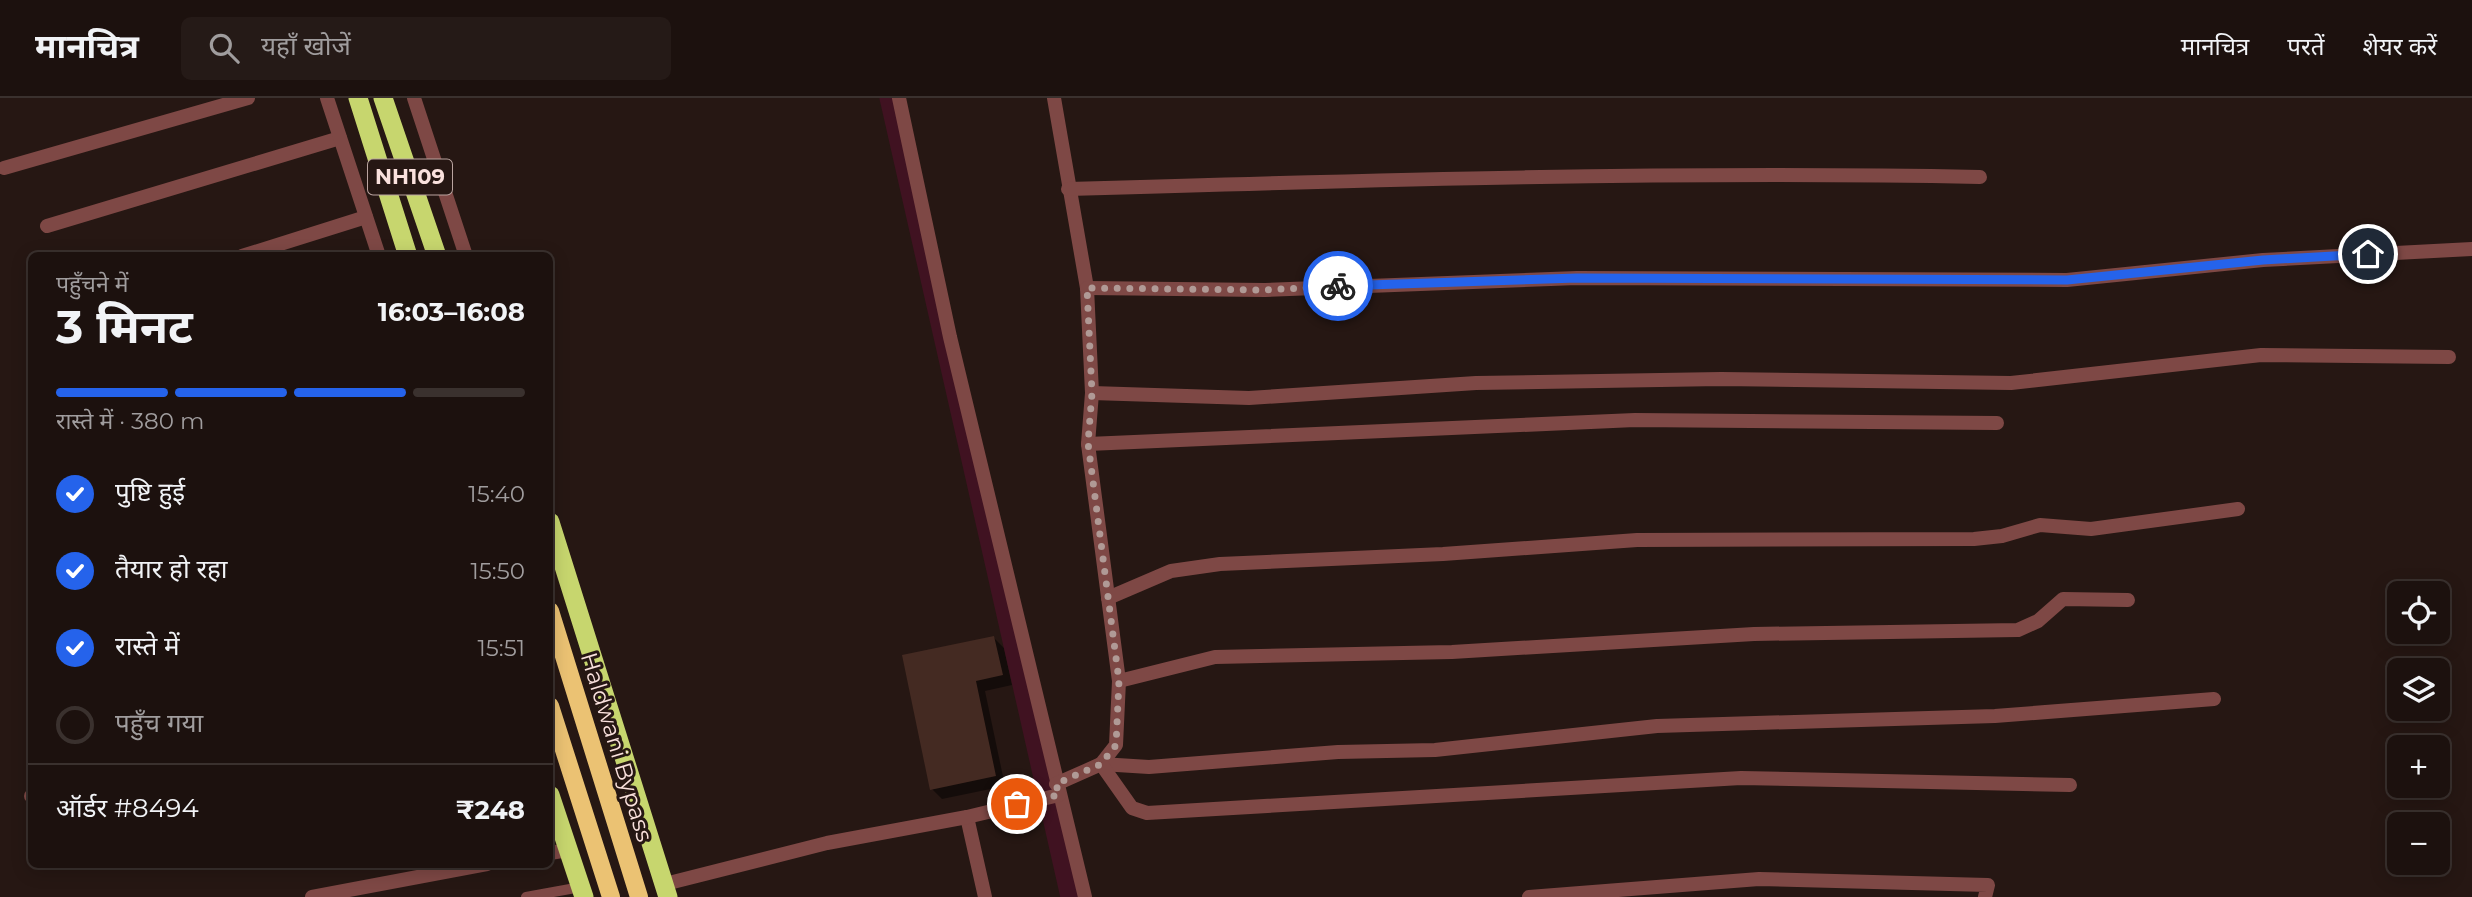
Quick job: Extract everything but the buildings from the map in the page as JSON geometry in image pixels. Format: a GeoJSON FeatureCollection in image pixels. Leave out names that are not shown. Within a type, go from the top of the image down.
{"type":"FeatureCollection","features":[{"type":"Feature","properties":{"kind":"highway","name":"NH109"},"geometry":{"type":"LineString","coordinates":[[358,98],[407,252]]}},
{"type":"Feature","properties":{"kind":"highway","name":"NH109"},"geometry":{"type":"LineString","coordinates":[[383,98],[436,252]]}},
{"type":"Feature","properties":{"kind":"highway"},"geometry":{"type":"LineString","coordinates":[[553,532],[666,891]]}},
{"type":"Feature","properties":{"kind":"highway"},"geometry":{"type":"LineString","coordinates":[[553,814],[559,851],[582,892]]}},
{"type":"Feature","properties":{"kind":"main road","name":"Haldwani Bypass"},"geometry":{"type":"LineString","coordinates":[[553,621],[639,897]]}},
{"type":"Feature","properties":{"kind":"main road"},"geometry":{"type":"LineString","coordinates":[[553,715],[611,897]]}},
{"type":"Feature","properties":{"kind":"street"},"geometry":{"type":"LineString","coordinates":[[4,168],[247,98]]}},
{"type":"Feature","properties":{"kind":"street"},"geometry":{"type":"LineString","coordinates":[[327,98],[378,252]]}},
{"type":"Feature","properties":{"kind":"street"},"geometry":{"type":"LineString","coordinates":[[414,98],[465,252]]}},
{"type":"Feature","properties":{"kind":"street"},"geometry":{"type":"LineString","coordinates":[[899,98],[1052,793],[1085,897]]}},
{"type":"Feature","properties":{"kind":"street"},"geometry":{"type":"LineString","coordinates":[[666,891],[827,843],[967,817],[1052,793],[1101,764],[1116,745],[1119,681],[1088,443],[1092,393],[1087,288],[1054,98]]}},
{"type":"Feature","properties":{"kind":"street"},"geometry":{"type":"LineString","coordinates":[[47,226],[340,138]]}},
{"type":"Feature","properties":{"kind":"street"},"geometry":{"type":"LineString","coordinates":[[1068,189],[1586,177],[1824,174],[1980,177]]}},
{"type":"Feature","properties":{"kind":"street"},"geometry":{"type":"LineString","coordinates":[[255,252],[366,217]]}},
{"type":"Feature","properties":{"kind":"street"},"geometry":{"type":"LineString","coordinates":[[1087,288],[1265,290],[1577,278],[2067,280],[2263,260],[2472,249]]}},
{"type":"Feature","properties":{"kind":"street"},"geometry":{"type":"LineString","coordinates":[[1092,393],[1249,398],[1476,383],[1720,379],[2011,383],[2261,355],[2449,357]]}},
{"type":"Feature","properties":{"kind":"street"},"geometry":{"type":"LineString","coordinates":[[1088,443],[1635,420],[1997,423]]}},
{"type":"Feature","properties":{"kind":"street"},"geometry":{"type":"LineString","coordinates":[[1108,598],[1171,571],[1220,564],[1443,554],[1637,540],[1974,539],[2002,536],[2040,525],[2091,529],[2238,509]]}},
{"type":"Feature","properties":{"kind":"street"},"geometry":{"type":"LineString","coordinates":[[1119,681],[1215,657],[1452,652],[1754,634],[2018,629],[2038,621],[2063,599],[2128,600]]}},
{"type":"Feature","properties":{"kind":"street"},"geometry":{"type":"LineString","coordinates":[[1101,764],[1149,767],[1338,752],[1434,750],[1657,726],[2003,715],[2214,699]]}},
{"type":"Feature","properties":{"kind":"street"},"geometry":{"type":"LineString","coordinates":[[1101,764],[1132,808],[1147,813],[1741,778],[2070,785]]}},
{"type":"Feature","properties":{"kind":"street"},"geometry":{"type":"LineString","coordinates":[[967,817],[985,897]]}},
{"type":"Feature","properties":{"kind":"street"},"geometry":{"type":"LineString","coordinates":[[312,897],[466,868]]}},
{"type":"Feature","properties":{"kind":"street"},"geometry":{"type":"LineString","coordinates":[[1530,897],[1759,879],[1988,885],[1985,897]]}},
{"type":"Feature","properties":{"kind":"lane"},"geometry":{"type":"LineString","coordinates":[[526,897],[582,892]]}},
{"type":"Feature","properties":{"kind":"waterway"},"geometry":{"type":"LineString","coordinates":[[889,98],[1070,897]]}},
{"type":"Feature","properties":{"kind":"way so far"},"geometry":{"type":"LineString","coordinates":[[1017,804],[1059,795],[1056,784],[1101,764],[1116,745],[1119,681],[1088,443],[1092,393],[1087,288],[1265,290],[1338,286]]}},
{"type":"Feature","properties":{"kind":"route"},"geometry":{"type":"LineString","coordinates":[[1338,286],[1577,278],[2000,282],[2067,280],[2263,260],[2368,254]]}}]}
